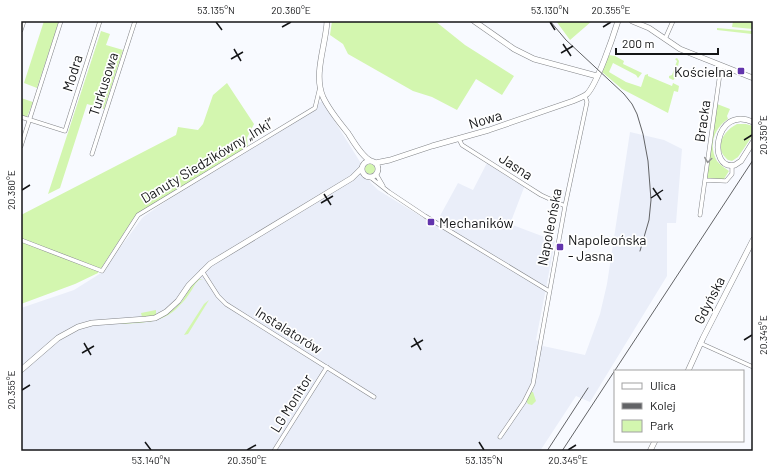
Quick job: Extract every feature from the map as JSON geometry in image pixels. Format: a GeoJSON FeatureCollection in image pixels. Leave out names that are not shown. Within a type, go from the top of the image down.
{"type":"FeatureCollection","features":[{"type":"Feature","properties":{"kind":"street"},"geometry":{"type":"LineString","coordinates":[[21,30],[24,21]]}},
{"type":"Feature","properties":{"kind":"street"},"geometry":{"type":"LineString","coordinates":[[21,146],[61,21]]}},
{"type":"Feature","properties":{"kind":"street","name":"Modra"},"geometry":{"type":"LineString","coordinates":[[29,120],[65,131],[100,21]]}},
{"type":"Feature","properties":{"kind":"street","name":"Turkusowa"},"geometry":{"type":"LineString","coordinates":[[92,154],[135,21]]}},
{"type":"Feature","properties":{"kind":"street"},"geometry":{"type":"LineString","coordinates":[[327,21],[320,70],[320,84],[323,95],[329,107],[360,150],[373,162],[383,186]]}},
{"type":"Feature","properties":{"kind":"street"},"geometry":{"type":"LineString","coordinates":[[474,21],[514,49],[534,59],[597,76]]}},
{"type":"Feature","properties":{"kind":"street","name":"Napoleońska"},"geometry":{"type":"LineString","coordinates":[[500,437],[524,402],[533,384],[565,206],[587,102],[585,96],[591,89],[597,76],[617,21]]}},
{"type":"Feature","properties":{"kind":"street"},"geometry":{"type":"LineString","coordinates":[[632,21],[649,28],[680,49],[753,78]]}},
{"type":"Feature","properties":{"kind":"street"},"geometry":{"type":"LineString","coordinates":[[665,39],[673,21]]}},
{"type":"Feature","properties":{"kind":"street","name":"Bracka"},"geometry":{"type":"LineString","coordinates":[[700,215],[721,66]]}},
{"type":"Feature","properties":{"kind":"street","name":"Danuty Siedzikówny „Inki”"},"geometry":{"type":"LineString","coordinates":[[21,240],[102,271],[138,215],[316,108],[320,84]]}},
{"type":"Feature","properties":{"kind":"street","name":"Nowa"},"geometry":{"type":"LineString","coordinates":[[363,166],[373,162],[390,160],[505,125],[585,96]]}},
{"type":"Feature","properties":{"kind":"street"},"geometry":{"type":"LineString","coordinates":[[21,117],[29,120]]}},
{"type":"Feature","properties":{"kind":"street"},"geometry":{"type":"LineString","coordinates":[[753,122],[744,119],[731,122],[726,126],[719,134],[717,144],[719,155],[725,164],[732,166],[738,164],[753,142]]}},
{"type":"Feature","properties":{"kind":"street","name":"Jasna"},"geometry":{"type":"LineString","coordinates":[[459,139],[462,145],[541,195],[565,206]]}},
{"type":"Feature","properties":{"kind":"street"},"geometry":{"type":"LineString","coordinates":[[360,150],[363,166],[368,176],[389,192],[425,216],[549,291]]}},
{"type":"Feature","properties":{"kind":"street","name":"Nowa"},"geometry":{"type":"LineString","coordinates":[[368,176],[377,171],[390,160]]}},
{"type":"Feature","properties":{"kind":"street"},"geometry":{"type":"LineString","coordinates":[[21,370],[58,338],[78,327],[92,323],[155,318],[166,312],[178,301],[189,285],[202,271],[218,259],[352,178],[363,166]]}},
{"type":"Feature","properties":{"kind":"street"},"geometry":{"type":"LineString","coordinates":[[706,180],[726,181],[732,174],[732,166]]}},
{"type":"Feature","properties":{"kind":"street"},"geometry":{"type":"LineString","coordinates":[[352,178],[368,176]]}},
{"type":"Feature","properties":{"kind":"street","name":"Gdyńska"},"geometry":{"type":"LineString","coordinates":[[688,370],[700,343],[753,240]]}},
{"type":"Feature","properties":{"kind":"street","name":"Instalatorów"},"geometry":{"type":"LineString","coordinates":[[202,271],[218,296],[226,304],[374,397]]}},
{"type":"Feature","properties":{"kind":"street"},"geometry":{"type":"LineString","coordinates":[[700,343],[753,367]]}},
{"type":"Feature","properties":{"kind":"street","name":"LG Monitor"},"geometry":{"type":"LineString","coordinates":[[274,451],[327,367]]}},
{"type":"Feature","properties":{"kind":"street"},"geometry":{"type":"LineString","coordinates":[[650,451],[654,442]]}},
{"type":"Feature","properties":{"kind":"shaded area"},"geometry":{"type":"Polygon","coordinates":[[[322,101],[362,165],[371,183],[378,190],[435,225],[458,183],[473,190],[487,163],[525,185],[510,224],[555,241],[536,340],[543,346],[585,355],[600,314],[607,284],[630,132],[664,140],[682,149],[676,223],[667,223],[667,276],[590,402],[576,396],[540,451],[21,451],[21,308],[74,290],[101,273],[143,217],[322,101]]]}},
{"type":"Feature","properties":{"kind":"green space"},"geometry":{"type":"Polygon","coordinates":[[[44,21],[59,21],[37,88],[24,83],[44,21]]]}},
{"type":"Feature","properties":{"kind":"green space"},"geometry":{"type":"Polygon","coordinates":[[[332,21],[435,21],[465,45],[514,76],[502,95],[476,79],[457,110],[432,97],[413,91],[348,54],[343,44],[330,35],[332,21]]]}},
{"type":"Feature","properties":{"kind":"green space"},"geometry":{"type":"Polygon","coordinates":[[[556,21],[592,21],[570,40],[556,21]]]}},
{"type":"Feature","properties":{"kind":"green space"},"geometry":{"type":"Polygon","coordinates":[[[733,21],[753,21],[753,29],[732,27],[733,21]]]}},
{"type":"Feature","properties":{"kind":"green space"},"geometry":{"type":"Polygon","coordinates":[[[717,28],[752,31],[752,34],[717,30],[717,28]]]}},
{"type":"Feature","properties":{"kind":"green space"},"geometry":{"type":"Polygon","coordinates":[[[101,31],[110,34],[106,45],[123,50],[104,109],[87,104],[60,188],[48,194],[101,31]]]}},
{"type":"Feature","properties":{"kind":"green space"},"geometry":{"type":"Polygon","coordinates":[[[609,55],[615,56],[624,61],[623,64],[642,73],[638,78],[636,75],[613,63],[609,72],[626,82],[641,87],[645,75],[648,74],[648,76],[672,86],[673,83],[679,86],[678,92],[674,91],[668,113],[622,89],[602,72],[609,55]]]}},
{"type":"Feature","properties":{"kind":"green space"},"geometry":{"type":"Polygon","coordinates":[[[677,58],[679,61],[676,78],[673,80],[669,78],[669,76],[672,75],[677,61],[675,59],[677,58]]]}},
{"type":"Feature","properties":{"kind":"green space"},"geometry":{"type":"Polygon","coordinates":[[[227,83],[254,124],[247,138],[248,148],[178,193],[133,219],[98,273],[75,284],[21,304],[21,215],[176,135],[178,127],[198,130],[203,124],[213,95],[227,83]]]}},
{"type":"Feature","properties":{"kind":"green space"},"geometry":{"type":"Polygon","coordinates":[[[21,98],[33,102],[27,117],[21,115],[21,98]]]}},
{"type":"Feature","properties":{"kind":"green space"},"geometry":{"type":"Polygon","coordinates":[[[717,104],[730,109],[727,116],[728,119],[716,132],[713,143],[714,155],[717,161],[729,171],[724,179],[708,179],[707,177],[717,104]]]}},
{"type":"Feature","properties":{"kind":"green space"},"geometry":{"type":"Polygon","coordinates":[[[737,124],[753,126],[753,135],[738,157],[732,161],[728,160],[724,155],[721,150],[721,145],[724,135],[737,124]]]}},
{"type":"Feature","properties":{"kind":"green space"},"geometry":{"type":"Polygon","coordinates":[[[368,164],[372,164],[374,165],[374,173],[368,174],[365,171],[365,167],[368,164]]]}},
{"type":"Feature","properties":{"kind":"green space"},"geometry":{"type":"Polygon","coordinates":[[[199,279],[203,279],[196,283],[182,304],[166,316],[143,323],[117,323],[152,319],[168,313],[176,308],[191,286],[199,279]]]}},
{"type":"Feature","properties":{"kind":"green space"},"geometry":{"type":"Polygon","coordinates":[[[209,300],[188,334],[184,335],[204,304],[209,300]]]}},
{"type":"Feature","properties":{"kind":"green space"},"geometry":{"type":"Polygon","coordinates":[[[156,310],[156,314],[154,316],[142,317],[141,313],[156,310]]]}},
{"type":"Feature","properties":{"kind":"green space"},"geometry":{"type":"Polygon","coordinates":[[[531,392],[533,392],[536,401],[532,405],[528,404],[526,401],[531,392]]]}},
{"type":"Feature","properties":{"kind":"railway"},"geometry":{"type":"LineString","coordinates":[[550,21],[566,40],[624,94],[632,104],[637,114],[643,134],[648,161],[651,200],[649,220],[640,251]]}},
{"type":"Feature","properties":{"kind":"railway"},"geometry":{"type":"LineString","coordinates":[[615,370],[753,160]]}},
{"type":"Feature","properties":{"kind":"railway"},"geometry":{"type":"LineString","coordinates":[[562,451],[614,372]]}},
{"type":"Feature","properties":{"kind":"railway"},"geometry":{"type":"LineString","coordinates":[[547,451],[588,388]]}},
{"type":"Feature","properties":{"kind":"place","name":"Kościelna"},"geometry":{"type":"Point","coordinates":[741,71]}},
{"type":"Feature","properties":{"kind":"place","name":"Mechaników"},"geometry":{"type":"Point","coordinates":[431,222]}},
{"type":"Feature","properties":{"kind":"place","name":"Napoleońska - Jasna"},"geometry":{"type":"Point","coordinates":[560,247]}}]}
